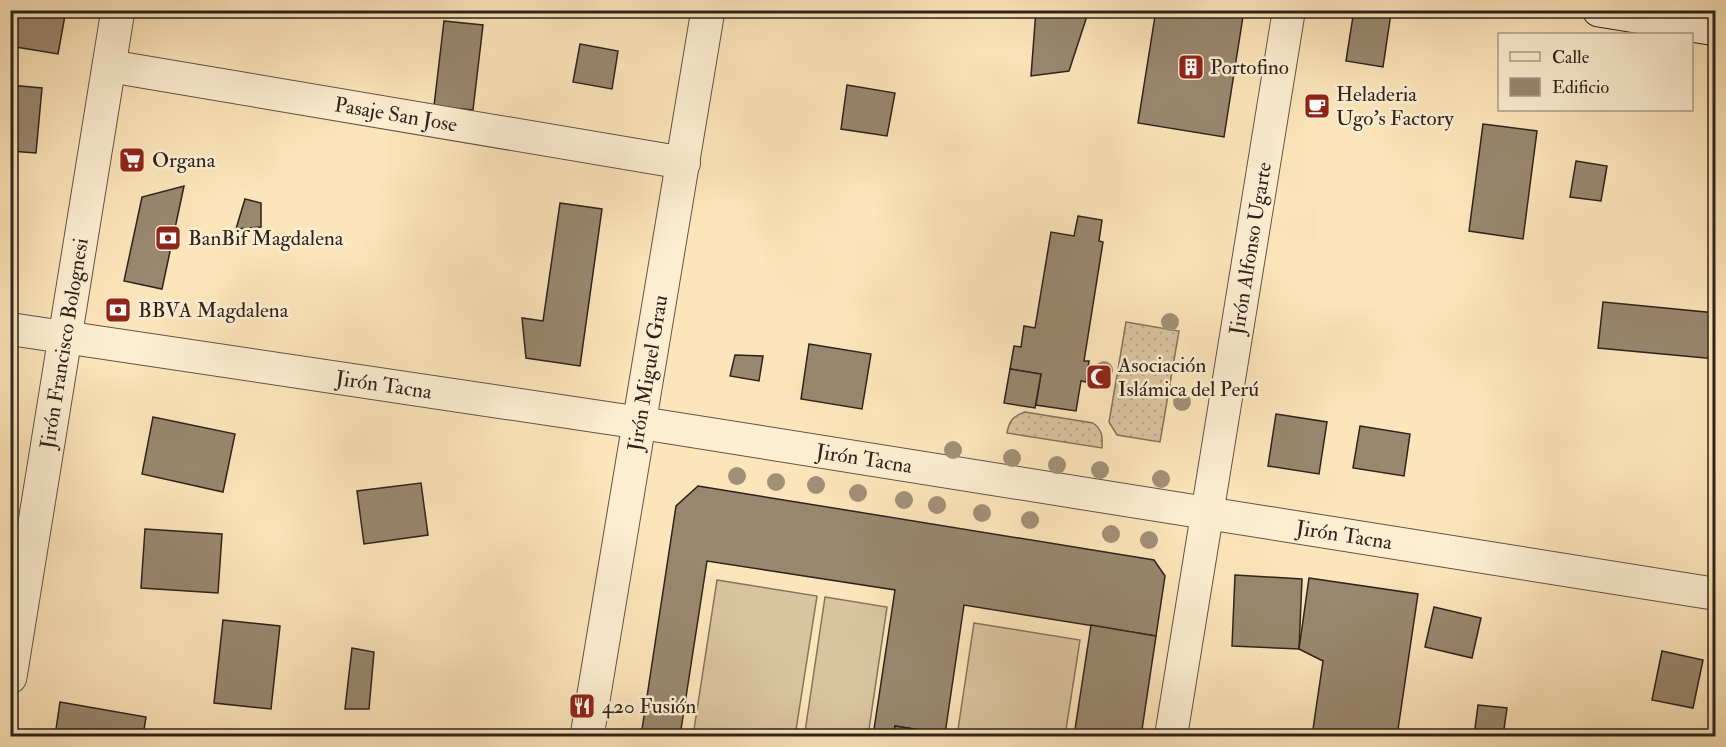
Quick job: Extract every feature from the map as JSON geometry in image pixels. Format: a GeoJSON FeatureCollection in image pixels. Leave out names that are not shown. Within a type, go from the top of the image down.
{"type":"FeatureCollection","features":[{"type":"Feature","properties":{"kind":"street","name":"Jirón Francisco Bolognesi"},"geometry":{"type":"LineString","coordinates":[[10,677],[118,10]]}},
{"type":"Feature","properties":{"kind":"street","name":"Jirón Miguel Grau"},"geometry":{"type":"LineString","coordinates":[[587,736],[641,423],[708,10]]}},
{"type":"Feature","properties":{"kind":"street","name":"Jirón Alfonso Ugarte"},"geometry":{"type":"LineString","coordinates":[[1171,736],[1289,10]]}},
{"type":"Feature","properties":{"kind":"street"},"geometry":{"type":"LineString","coordinates":[[1599,10],[1716,29]]}},
{"type":"Feature","properties":{"kind":"street","name":"Pasaje San Jose"},"geometry":{"type":"LineString","coordinates":[[109,66],[684,163]]}},
{"type":"Feature","properties":{"kind":"street","name":"Jirón Tacna"},"geometry":{"type":"LineString","coordinates":[[10,329],[641,423],[1716,594]]}},
{"type":"Feature","properties":{"kind":"shaded area"},"geometry":{"type":"Polygon","coordinates":[[[1126,322],[1179,331],[1160,442],[1117,435],[1109,422],[1126,322]]]}},
{"type":"Feature","properties":{"kind":"shaded area"},"geometry":{"type":"Polygon","coordinates":[[[1025,412],[1093,423],[1101,434],[1102,448],[1007,433],[1012,420],[1025,412]]]}},
{"type":"Feature","properties":{"kind":"shaded area"},"geometry":{"type":"Polygon","coordinates":[[[717,580],[817,596],[795,736],[693,736],[717,580]]]}},
{"type":"Feature","properties":{"kind":"shaded area"},"geometry":{"type":"Polygon","coordinates":[[[825,597],[887,607],[868,736],[830,736],[805,732],[825,597]]]}},
{"type":"Feature","properties":{"kind":"shaded area"},"geometry":{"type":"Polygon","coordinates":[[[974,623],[1080,640],[1065,736],[957,736],[974,623]]]}},
{"type":"Feature","properties":{"kind":"building"},"geometry":{"type":"Polygon","coordinates":[[[10,10],[66,10],[58,54],[10,46],[10,10]]]}},
{"type":"Feature","properties":{"kind":"building"},"geometry":{"type":"Polygon","coordinates":[[[779,10],[830,10],[830,14],[779,14],[779,10]]]}},
{"type":"Feature","properties":{"kind":"building"},"geometry":{"type":"Polygon","coordinates":[[[1036,10],[1089,10],[1069,71],[1031,76],[1036,10]]]}},
{"type":"Feature","properties":{"kind":"building","name":"Portofino"},"geometry":{"type":"Polygon","coordinates":[[[1156,10],[1244,10],[1224,137],[1138,123],[1156,10]]]}},
{"type":"Feature","properties":{"kind":"building"},"geometry":{"type":"Polygon","coordinates":[[[1354,10],[1391,13],[1383,67],[1346,61],[1354,10]]]}},
{"type":"Feature","properties":{"kind":"building"},"geometry":{"type":"Polygon","coordinates":[[[444,21],[483,25],[473,110],[434,106],[444,21]]]}},
{"type":"Feature","properties":{"kind":"building"},"geometry":{"type":"Polygon","coordinates":[[[580,44],[618,51],[612,89],[573,82],[580,44]]]}},
{"type":"Feature","properties":{"kind":"building"},"geometry":{"type":"Polygon","coordinates":[[[10,85],[42,88],[36,153],[10,151],[10,85]]]}},
{"type":"Feature","properties":{"kind":"building"},"geometry":{"type":"Polygon","coordinates":[[[847,85],[895,93],[887,136],[841,129],[847,85]]]}},
{"type":"Feature","properties":{"kind":"building"},"geometry":{"type":"Polygon","coordinates":[[[1483,124],[1537,131],[1523,239],[1469,231],[1483,124]]]}},
{"type":"Feature","properties":{"kind":"building"},"geometry":{"type":"Polygon","coordinates":[[[1576,161],[1607,166],[1601,201],[1570,197],[1576,161]]]}},
{"type":"Feature","properties":{"kind":"building"},"geometry":{"type":"Polygon","coordinates":[[[184,186],[162,289],[124,281],[142,197],[184,186]]]}},
{"type":"Feature","properties":{"kind":"building"},"geometry":{"type":"Polygon","coordinates":[[[245,199],[261,203],[261,227],[236,229],[245,199]]]}},
{"type":"Feature","properties":{"kind":"building"},"geometry":{"type":"Polygon","coordinates":[[[560,203],[602,209],[580,366],[526,358],[522,318],[543,321],[560,203]]]}},
{"type":"Feature","properties":{"kind":"building"},"geometry":{"type":"Polygon","coordinates":[[[1078,216],[1102,220],[1099,241],[1103,242],[1084,361],[1089,361],[1086,382],[1081,381],[1076,411],[1036,405],[1041,374],[1010,369],[1014,346],[1021,347],[1024,326],[1035,328],[1051,232],[1074,236],[1078,216]]]}},
{"type":"Feature","properties":{"kind":"building"},"geometry":{"type":"Polygon","coordinates":[[[1603,302],[1716,313],[1716,359],[1598,348],[1603,302]]]}},
{"type":"Feature","properties":{"kind":"building"},"geometry":{"type":"Polygon","coordinates":[[[809,344],[871,354],[862,409],[801,399],[809,344]]]}},
{"type":"Feature","properties":{"kind":"building"},"geometry":{"type":"Polygon","coordinates":[[[735,355],[763,356],[759,381],[730,376],[735,355]]]}},
{"type":"Feature","properties":{"kind":"building"},"geometry":{"type":"Polygon","coordinates":[[[1010,369],[1041,374],[1035,408],[1004,403],[1010,369]]]}},
{"type":"Feature","properties":{"kind":"building"},"geometry":{"type":"Polygon","coordinates":[[[1276,414],[1327,422],[1319,474],[1268,466],[1276,414]]]}},
{"type":"Feature","properties":{"kind":"building"},"geometry":{"type":"Polygon","coordinates":[[[153,417],[235,434],[223,492],[142,474],[153,417]]]}},
{"type":"Feature","properties":{"kind":"building"},"geometry":{"type":"Polygon","coordinates":[[[1360,426],[1410,434],[1404,476],[1353,468],[1360,426]]]}},
{"type":"Feature","properties":{"kind":"building"},"geometry":{"type":"Polygon","coordinates":[[[421,483],[428,535],[364,544],[357,491],[421,483]]]}},
{"type":"Feature","properties":{"kind":"building"},"geometry":{"type":"Polygon","coordinates":[[[698,486],[1154,560],[1165,576],[1156,636],[964,605],[945,734],[895,726],[893,736],[873,736],[895,590],[707,561],[680,736],[641,736],[676,506],[698,486]]]}},
{"type":"Feature","properties":{"kind":"building"},"geometry":{"type":"Polygon","coordinates":[[[145,529],[222,534],[218,593],[141,588],[145,529]]]}},
{"type":"Feature","properties":{"kind":"building"},"geometry":{"type":"Polygon","coordinates":[[[1235,575],[1302,579],[1299,649],[1232,646],[1235,575]]]}},
{"type":"Feature","properties":{"kind":"building"},"geometry":{"type":"Polygon","coordinates":[[[1309,578],[1418,594],[1397,736],[1312,736],[1323,661],[1299,649],[1309,578]]]}},
{"type":"Feature","properties":{"kind":"building"},"geometry":{"type":"Polygon","coordinates":[[[1434,607],[1481,618],[1472,658],[1425,647],[1434,607]]]}},
{"type":"Feature","properties":{"kind":"building"},"geometry":{"type":"Polygon","coordinates":[[[223,620],[280,626],[271,709],[214,703],[223,620]]]}},
{"type":"Feature","properties":{"kind":"building"},"geometry":{"type":"Polygon","coordinates":[[[1091,625],[1156,636],[1141,736],[1074,736],[1091,625]]]}},
{"type":"Feature","properties":{"kind":"building"},"geometry":{"type":"Polygon","coordinates":[[[352,648],[374,652],[369,709],[345,709],[352,648]]]}},
{"type":"Feature","properties":{"kind":"building"},"geometry":{"type":"Polygon","coordinates":[[[1662,651],[1703,660],[1693,708],[1652,700],[1662,651]]]}},
{"type":"Feature","properties":{"kind":"building"},"geometry":{"type":"Polygon","coordinates":[[[60,702],[146,717],[143,736],[55,736],[60,702]]]}},
{"type":"Feature","properties":{"kind":"building"},"geometry":{"type":"Polygon","coordinates":[[[1478,705],[1507,708],[1503,736],[1474,736],[1478,705]]]}},
{"type":"Feature","properties":{"kind":"building"},"geometry":{"type":"Polygon","coordinates":[[[895,726],[945,734],[945,736],[893,736],[895,726]]]}},
{"type":"Feature","properties":{"kind":"place","name":"Portofino"},"geometry":{"type":"Point","coordinates":[1191,67]}},
{"type":"Feature","properties":{"kind":"place","name":"Heladeria Ugo's Factory"},"geometry":{"type":"Point","coordinates":[1317,106]}},
{"type":"Feature","properties":{"kind":"place","name":"Organa"},"geometry":{"type":"Point","coordinates":[132,160]}},
{"type":"Feature","properties":{"kind":"place","name":"BanBif Magdalena"},"geometry":{"type":"Point","coordinates":[168,238]}},
{"type":"Feature","properties":{"kind":"place","name":"BBVA Magdalena"},"geometry":{"type":"Point","coordinates":[118,310]}},
{"type":"Feature","properties":{"kind":"place","name":"Asociación Islámica del Perú"},"geometry":{"type":"Point","coordinates":[1099,377]}},
{"type":"Feature","properties":{"kind":"place","name":"420 Fusión"},"geometry":{"type":"Point","coordinates":[582,706]}}]}
